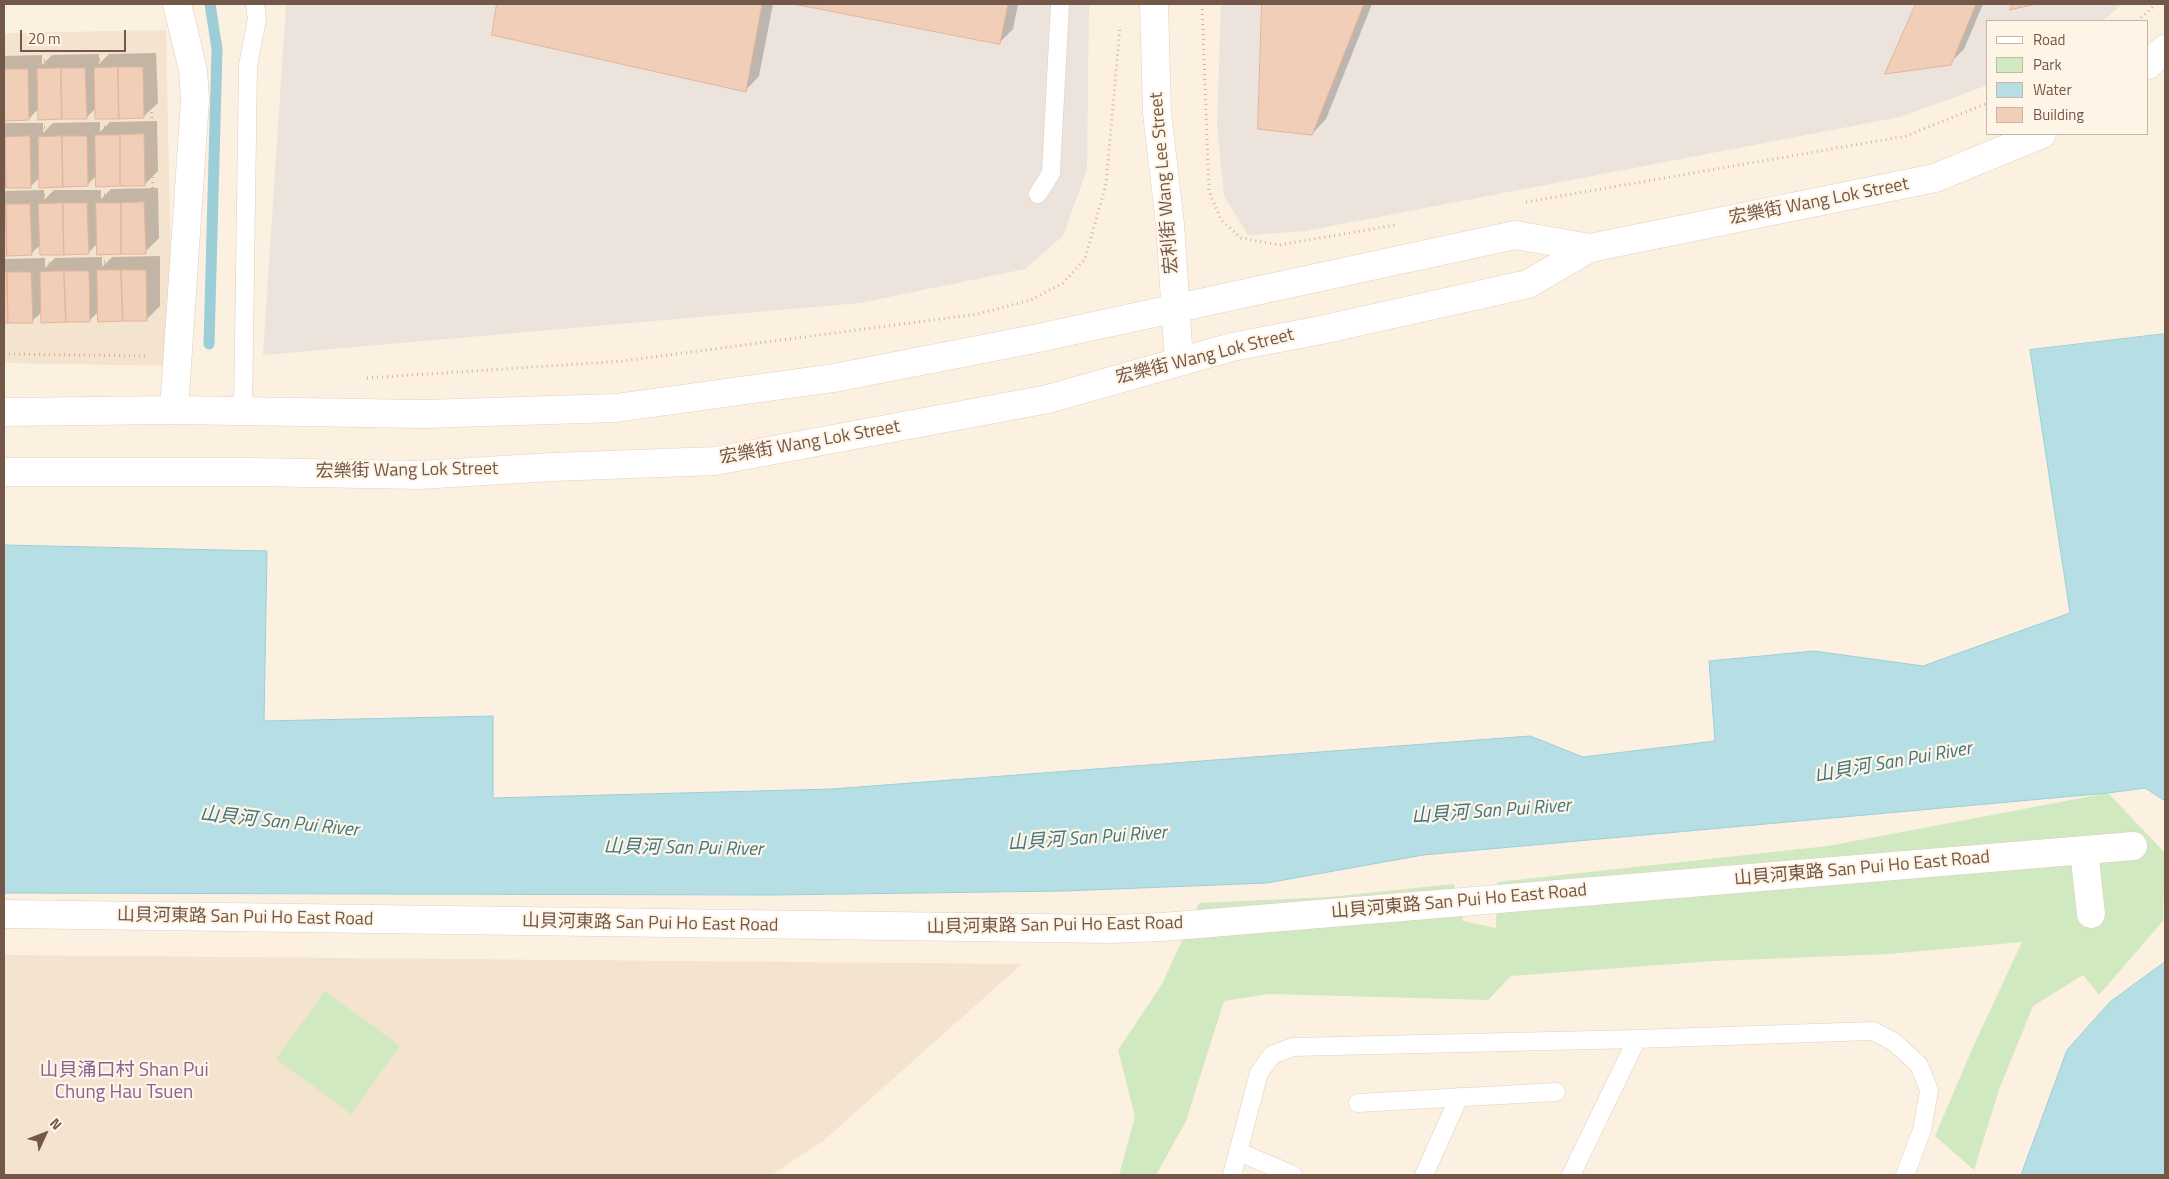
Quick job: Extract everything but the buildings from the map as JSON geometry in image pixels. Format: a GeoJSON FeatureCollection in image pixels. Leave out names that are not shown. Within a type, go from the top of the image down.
{"type":"FeatureCollection","features":[{"type":"Feature","properties":{"kind":"street"},"geometry":{"type":"LineString","coordinates":[[174,410],[195,100],[193,70],[177,4]]}},
{"type":"Feature","properties":{"kind":"street","name":"宏利街 Wang Lee Street"},"geometry":{"type":"LineString","coordinates":[[1154,4],[1157,114],[1170,224],[1179,361]]}},
{"type":"Feature","properties":{"kind":"street"},"geometry":{"type":"LineString","coordinates":[[2149,64],[2165,49]]}},
{"type":"Feature","properties":{"kind":"street","name":"宏樂街 Wang Lok Street"},"geometry":{"type":"LineString","coordinates":[[4,472],[250,472],[420,475],[553,467],[715,461],[1048,399],[1232,347],[1320,330],[1528,284],[1590,248],[1935,178],[2040,135]]}},
{"type":"Feature","properties":{"kind":"street","name":"宏樂街 Wang Lok Street"},"geometry":{"type":"LineString","coordinates":[[4,412],[174,410],[424,414],[616,408],[834,378],[1030,340],[1515,235],[1590,248]]}},
{"type":"Feature","properties":{"kind":"street","name":"山貝河東路 San Pui Ho East Road"},"geometry":{"type":"LineString","coordinates":[[4,914],[1111,929],[1173,926],[2132,846]]}},
{"type":"Feature","properties":{"kind":"street"},"geometry":{"type":"LineString","coordinates":[[2084,850],[2091,914]]}},
{"type":"Feature","properties":{"kind":"lane"},"geometry":{"type":"LineString","coordinates":[[243,411],[248,65],[257,19],[255,4]]}},
{"type":"Feature","properties":{"kind":"lane"},"geometry":{"type":"LineString","coordinates":[[1038,194],[1051,173],[1060,4]]}},
{"type":"Feature","properties":{"kind":"lane"},"geometry":{"type":"LineString","coordinates":[[1232,1175],[1259,1073],[1272,1056],[1294,1047],[1873,1031],[1894,1042],[1919,1064],[1929,1090],[1922,1130],[1905,1175]]}},
{"type":"Feature","properties":{"kind":"lane"},"geometry":{"type":"LineString","coordinates":[[1571,1175],[1637,1039]]}},
{"type":"Feature","properties":{"kind":"lane"},"geometry":{"type":"LineString","coordinates":[[1358,1103],[1556,1092]]}},
{"type":"Feature","properties":{"kind":"lane"},"geometry":{"type":"LineString","coordinates":[[1424,1175],[1459,1098]]}},
{"type":"Feature","properties":{"kind":"lane"},"geometry":{"type":"LineString","coordinates":[[1239,1152],[1293,1175]]}},
{"type":"Feature","properties":{"kind":"path"},"geometry":{"type":"LineString","coordinates":[[1202,4],[1208,191],[1221,220],[1241,238],[1279,245],[1396,225]]}},
{"type":"Feature","properties":{"kind":"path"},"geometry":{"type":"LineString","coordinates":[[2138,20],[2156,4]]}},
{"type":"Feature","properties":{"kind":"path"},"geometry":{"type":"LineString","coordinates":[[358,379],[623,361],[978,314],[1031,300],[1063,283],[1085,259],[1106,184],[1120,20]]}},
{"type":"Feature","properties":{"kind":"path"},"geometry":{"type":"LineString","coordinates":[[4,61],[151,59],[153,213]]}},
{"type":"Feature","properties":{"kind":"path"},"geometry":{"type":"LineString","coordinates":[[1524,203],[1906,136],[1986,104]]}},
{"type":"Feature","properties":{"kind":"path"},"geometry":{"type":"LineString","coordinates":[[4,128],[151,126]]}},
{"type":"Feature","properties":{"kind":"path"},"geometry":{"type":"LineString","coordinates":[[4,196],[153,194]]}},
{"type":"Feature","properties":{"kind":"path"},"geometry":{"type":"LineString","coordinates":[[154,252],[154,271]]}},
{"type":"Feature","properties":{"kind":"path"},"geometry":{"type":"LineString","coordinates":[[4,264],[154,261]]}},
{"type":"Feature","properties":{"kind":"path"},"geometry":{"type":"LineString","coordinates":[[4,354],[156,356]]}},
{"type":"Feature","properties":{"kind":"shaded area"},"geometry":{"type":"Polygon","coordinates":[[[286,4],[1089,4],[1087,169],[1063,236],[1025,269],[860,303],[263,355],[286,4]]]}},
{"type":"Feature","properties":{"kind":"shaded area"},"geometry":{"type":"Polygon","coordinates":[[[1221,4],[2122,4],[2104,20],[1986,20],[1986,86],[1900,117],[1305,231],[1248,235],[1224,196],[1217,126],[1221,4]]]}},
{"type":"Feature","properties":{"kind":"shaded area"},"geometry":{"type":"Polygon","coordinates":[[[166,30],[173,366],[4,363],[4,33],[166,30]]]}},
{"type":"Feature","properties":{"kind":"shaded area"},"geometry":{"type":"Polygon","coordinates":[[[4,955],[1022,964],[822,1142],[771,1175],[4,1175],[4,955]]]}},
{"type":"Feature","properties":{"kind":"green space"},"geometry":{"type":"Polygon","coordinates":[[[2108,793],[2165,853],[2163,921],[2099,995],[2083,975],[2033,1006],[2000,1087],[1974,1170],[1935,1136],[1973,1047],[2022,942],[1889,954],[1714,961],[1511,976],[1488,1000],[1269,994],[1224,1001],[1186,1121],[1156,1175],[1119,1175],[1135,1117],[1118,1050],[1162,984],[1199,903],[1329,897],[1454,884],[1463,921],[1496,928],[1497,882],[1828,846],[2108,793]]]}},
{"type":"Feature","properties":{"kind":"green space"},"geometry":{"type":"Polygon","coordinates":[[[325,991],[400,1046],[351,1114],[276,1059],[325,991]]]}},
{"type":"Feature","properties":{"kind":"water","name":"山貝河 San Pui River"},"geometry":{"type":"Polygon","coordinates":[[[2165,334],[2165,801],[2145,788],[2108,793],[1423,855],[1267,883],[1064,891],[773,895],[4,893],[4,545],[267,551],[264,721],[493,716],[493,798],[832,789],[1530,736],[1583,757],[1715,741],[1709,661],[1814,651],[1923,666],[2070,613],[2030,350],[2165,334]]]}},
{"type":"Feature","properties":{"kind":"water"},"geometry":{"type":"Polygon","coordinates":[[[2165,962],[2165,1175],[2021,1175],[2067,1050],[2110,1002],[2165,962]]]}},
{"type":"Feature","properties":{"kind":"waterway"},"geometry":{"type":"LineString","coordinates":[[209,344],[217,49],[210,4]]}},
{"type":"Feature","properties":{"kind":"district","name":"山貝涌口村 Shan Pui Chung Hau Tsuen"},"geometry":{"type":"Point","coordinates":[124,1082]}}]}
